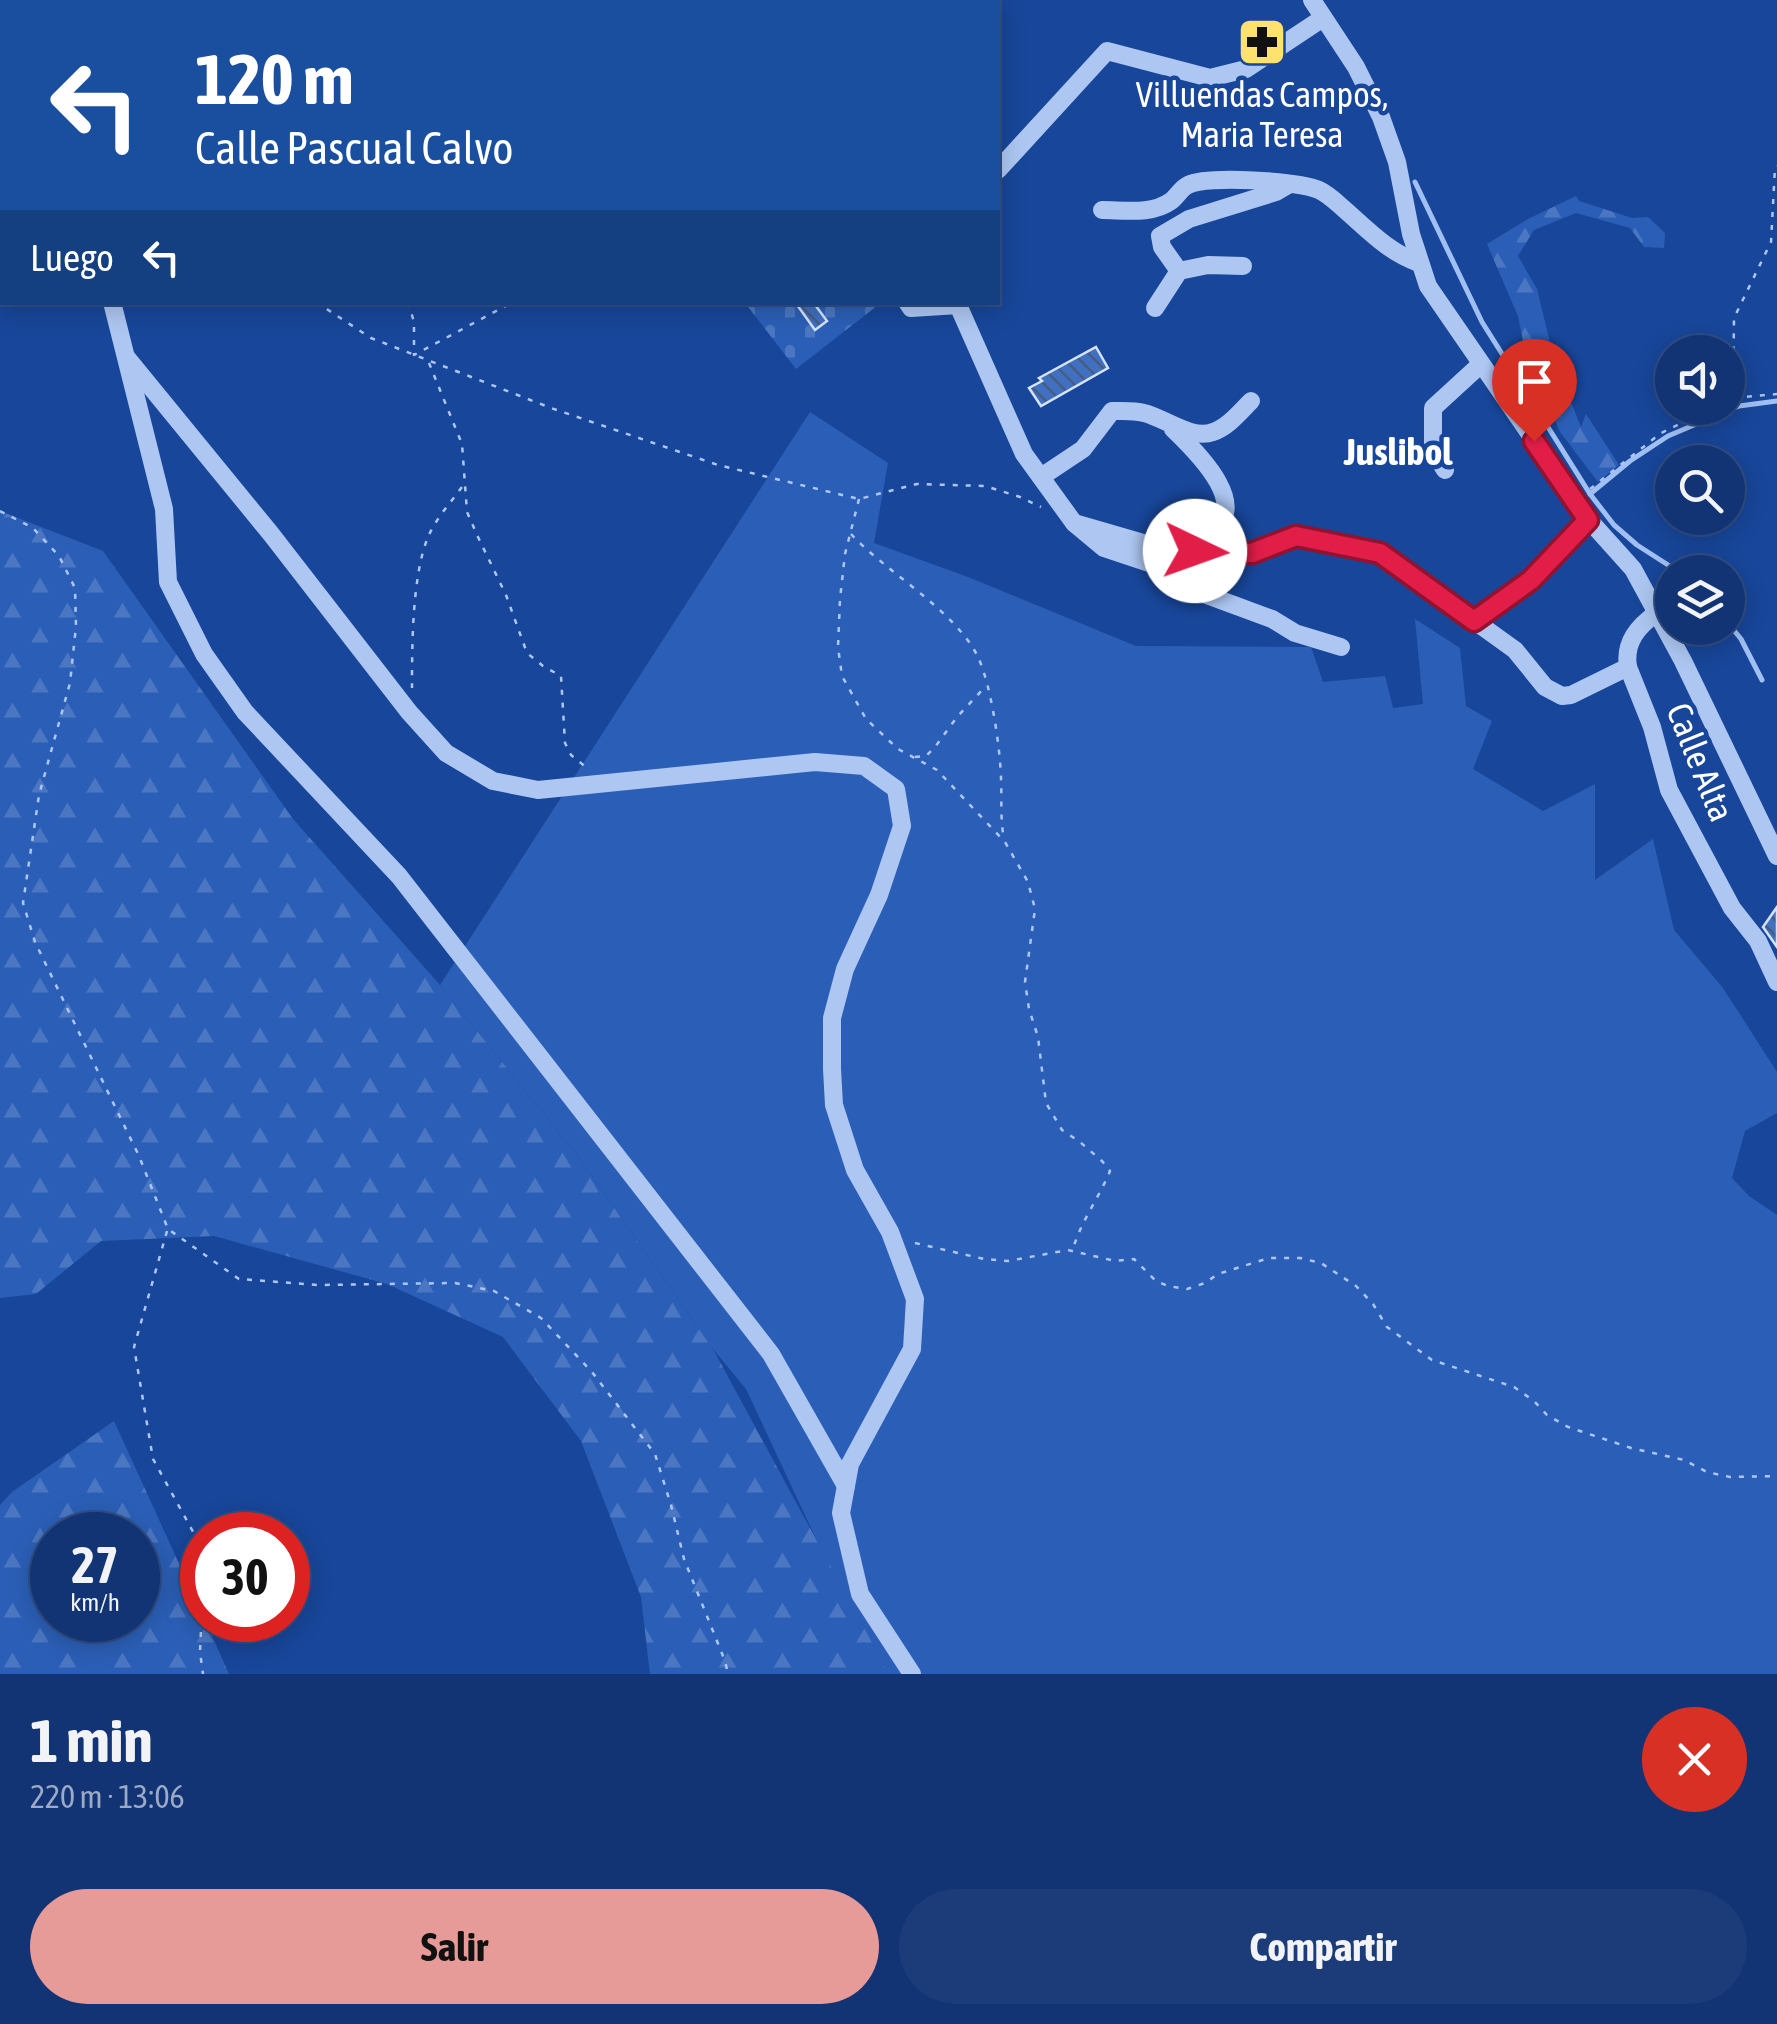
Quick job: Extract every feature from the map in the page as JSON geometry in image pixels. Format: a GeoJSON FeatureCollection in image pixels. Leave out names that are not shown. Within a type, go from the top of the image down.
{"type":"FeatureCollection","features":[{"type":"Feature","properties":{"kind":"street"},"geometry":{"type":"LineString","coordinates":[[1312,0],[1356,67],[1381,117],[1397,162],[1419,263],[1428,286],[1588,520],[1632,569],[1655,607]]}},
{"type":"Feature","properties":{"kind":"street"},"geometry":{"type":"LineString","coordinates":[[1000,168],[1107,51],[1210,78],[1246,69],[1323,18]]}},
{"type":"Feature","properties":{"kind":"street"},"geometry":{"type":"LineString","coordinates":[[1102,210],[1158,208],[1186,185],[1198,183],[1235,180],[1290,184],[1322,191],[1393,252],[1419,263]]}},
{"type":"Feature","properties":{"kind":"street"},"geometry":{"type":"LineString","coordinates":[[1179,271],[1162,247],[1160,236],[1189,219],[1290,184]]}},
{"type":"Feature","properties":{"kind":"street"},"geometry":{"type":"LineString","coordinates":[[1156,308],[1179,271],[1208,265],[1243,266]]}},
{"type":"Feature","properties":{"kind":"street"},"geometry":{"type":"LineString","coordinates":[[113,305],[164,510],[168,582],[204,654],[244,712],[399,876],[771,1354],[846,1486]]}},
{"type":"Feature","properties":{"kind":"street"},"geometry":{"type":"LineString","coordinates":[[910,305],[958,306],[1024,454],[1074,523],[1104,548],[1156,565],[1188,588],[1272,620],[1295,633],[1341,647]]}},
{"type":"Feature","properties":{"kind":"street"},"geometry":{"type":"LineString","coordinates":[[127,358],[409,712],[446,753],[492,781],[538,790],[814,762],[864,766],[896,789],[902,826],[878,895],[845,970],[832,1018],[834,1105],[855,1170],[894,1242],[916,1299],[912,1349],[850,1464],[841,1512],[860,1594],[912,1674]]}},
{"type":"Feature","properties":{"kind":"street"},"geometry":{"type":"LineString","coordinates":[[1445,470],[1433,452],[1432,408],[1480,364]]}},
{"type":"Feature","properties":{"kind":"street"},"geometry":{"type":"LineString","coordinates":[[1041,477],[1083,449],[1112,412],[1146,413],[1201,433],[1213,432],[1230,421],[1250,401]]}},
{"type":"Feature","properties":{"kind":"street"},"geometry":{"type":"LineString","coordinates":[[1165,421],[1218,479],[1224,518],[1219,526],[1202,535]]}},
{"type":"Feature","properties":{"kind":"street"},"geometry":{"type":"LineString","coordinates":[[1474,621],[1531,580],[1588,520]]}},
{"type":"Feature","properties":{"kind":"street"},"geometry":{"type":"LineString","coordinates":[[1074,523],[1167,550],[1252,553],[1296,536],[1380,553],[1515,650],[1546,687],[1562,696],[1628,667],[1628,648],[1634,633],[1655,614]]}},
{"type":"Feature","properties":{"kind":"street"},"geometry":{"type":"LineString","coordinates":[[1674,645],[1777,856]]}},
{"type":"Feature","properties":{"kind":"street","name":"Calle Alta"},"geometry":{"type":"LineString","coordinates":[[1628,667],[1652,727],[1669,790],[1732,908],[1758,941],[1777,982]]}},
{"type":"Feature","properties":{"kind":"path"},"geometry":{"type":"LineString","coordinates":[[1733,335],[1734,318],[1771,242],[1777,166]]}},
{"type":"Feature","properties":{"kind":"path"},"geometry":{"type":"LineString","coordinates":[[321,305],[371,338],[428,361],[551,408],[718,464],[859,499],[916,484],[985,486],[1047,510]]}},
{"type":"Feature","properties":{"kind":"path"},"geometry":{"type":"LineString","coordinates":[[409,305],[414,322],[414,355]]}},
{"type":"Feature","properties":{"kind":"path"},"geometry":{"type":"LineString","coordinates":[[414,355],[507,305]]}},
{"type":"Feature","properties":{"kind":"path"},"geometry":{"type":"LineString","coordinates":[[428,361],[462,444],[467,512],[506,595],[527,653],[561,676],[565,742],[571,755],[606,784]]}},
{"type":"Feature","properties":{"kind":"path"},"geometry":{"type":"LineString","coordinates":[[1745,397],[1777,394]]}},
{"type":"Feature","properties":{"kind":"path"},"geometry":{"type":"LineString","coordinates":[[1594,486],[1661,433],[1678,425]]}},
{"type":"Feature","properties":{"kind":"path"},"geometry":{"type":"LineString","coordinates":[[409,712],[422,558],[428,535],[465,482]]}},
{"type":"Feature","properties":{"kind":"path"},"geometry":{"type":"LineString","coordinates":[[859,499],[845,554],[839,612],[842,676],[866,719],[889,742],[937,770],[1005,842],[1028,882],[1035,909],[1025,982],[1038,1037],[1046,1103],[1062,1130],[1110,1171],[1072,1250]]}},
{"type":"Feature","properties":{"kind":"path"},"geometry":{"type":"LineString","coordinates":[[0,511],[33,528],[59,556],[75,588],[70,683],[39,795],[24,903],[35,942],[139,1156],[168,1229],[239,1279],[317,1285],[454,1283],[494,1291],[540,1318],[592,1372],[655,1454],[684,1558],[728,1674]]}},
{"type":"Feature","properties":{"kind":"path"},"geometry":{"type":"LineString","coordinates":[[850,533],[948,620],[977,656],[1000,759],[1005,842]]}},
{"type":"Feature","properties":{"kind":"path"},"geometry":{"type":"LineString","coordinates":[[914,757],[926,756],[936,747],[986,686]]}},
{"type":"Feature","properties":{"kind":"path"},"geometry":{"type":"LineString","coordinates":[[168,1229],[134,1348],[153,1460],[182,1512]]}},
{"type":"Feature","properties":{"kind":"path"},"geometry":{"type":"LineString","coordinates":[[894,1242],[1008,1261],[1072,1250],[1115,1261],[1134,1260],[1156,1280],[1187,1288],[1268,1258],[1300,1258],[1320,1264],[1356,1286],[1387,1327],[1432,1360],[1514,1387],[1568,1427],[1684,1460],[1707,1472],[1730,1477],[1777,1476]]}},
{"type":"Feature","properties":{"kind":"path"},"geometry":{"type":"LineString","coordinates":[[200,1642],[202,1674]]}},
{"type":"Feature","properties":{"kind":"green space"},"geometry":{"type":"Polygon","coordinates":[[[1576,196],[1579,201],[1632,218],[1648,217],[1665,233],[1664,248],[1644,247],[1630,228],[1576,213],[1534,230],[1518,256],[1537,289],[1554,359],[1581,427],[1586,414],[1619,465],[1598,482],[1560,432],[1526,355],[1518,316],[1487,244],[1576,196]]]}},
{"type":"Feature","properties":{"kind":"green space"},"geometry":{"type":"Polygon","coordinates":[[[747,305],[878,305],[796,369],[747,305]]]}},
{"type":"Feature","properties":{"kind":"green space"},"geometry":{"type":"Polygon","coordinates":[[[810,412],[888,463],[874,543],[1136,646],[1311,647],[1323,682],[1385,676],[1393,708],[1423,704],[1415,619],[1460,648],[1466,706],[1492,721],[1473,769],[1543,811],[1595,784],[1595,880],[1653,839],[1674,930],[1723,988],[1777,1072],[1777,1113],[1745,1131],[1732,1178],[1749,1196],[1777,1215],[1777,1674],[889,1674],[824,1556],[746,1389],[713,1349],[577,1155],[440,985],[810,412]]]}},
{"type":"Feature","properties":{"kind":"green space"},"geometry":{"type":"Polygon","coordinates":[[[0,511],[103,551],[293,819],[440,985],[577,1155],[713,1349],[889,1674],[650,1674],[641,1597],[581,1441],[503,1337],[387,1284],[214,1236],[101,1241],[36,1294],[0,1298],[0,511]]]}},
{"type":"Feature","properties":{"kind":"green space"},"geometry":{"type":"Polygon","coordinates":[[[114,1421],[155,1512],[30,1512],[30,1642],[160,1642],[160,1522],[180,1566],[180,1642],[215,1642],[229,1674],[0,1674],[0,1505],[12,1492],[114,1421]]]}},
{"type":"Feature","properties":{"kind":"building"},"geometry":{"type":"Polygon","coordinates":[[[797,305],[815,305],[827,321],[815,330],[797,305]]]}},
{"type":"Feature","properties":{"kind":"building"},"geometry":{"type":"Polygon","coordinates":[[[1096,347],[1108,368],[1041,406],[1029,388],[1042,381],[1039,378],[1096,347]]]}},
{"type":"Feature","properties":{"kind":"building"},"geometry":{"type":"Polygon","coordinates":[[[1777,907],[1777,947],[1763,927],[1777,907]]]}},
{"type":"Feature","properties":{"kind":"waterway"},"geometry":{"type":"LineString","coordinates":[[1415,182],[1482,322],[1590,494],[1614,525],[1655,557]]}},
{"type":"Feature","properties":{"kind":"waterway"},"geometry":{"type":"LineString","coordinates":[[1590,494],[1668,436],[1739,406],[1777,401]]}},
{"type":"Feature","properties":{"kind":"waterway"},"geometry":{"type":"LineString","coordinates":[[1744,645],[1762,680]]}},
{"type":"Feature","properties":{"kind":"place","name":"Villuendas Campos, Maria Teresa"},"geometry":{"type":"Point","coordinates":[1262,42]}},
{"type":"Feature","properties":{"kind":"district","name":"Juslibol"},"geometry":{"type":"Point","coordinates":[1398,451]}},
{"type":"Feature","properties":{"kind":"route"},"geometry":{"type":"LineString","coordinates":[[1195,551],[1252,553],[1296,536],[1380,553],[1474,621],[1531,580],[1588,520],[1534,441]]}}]}
